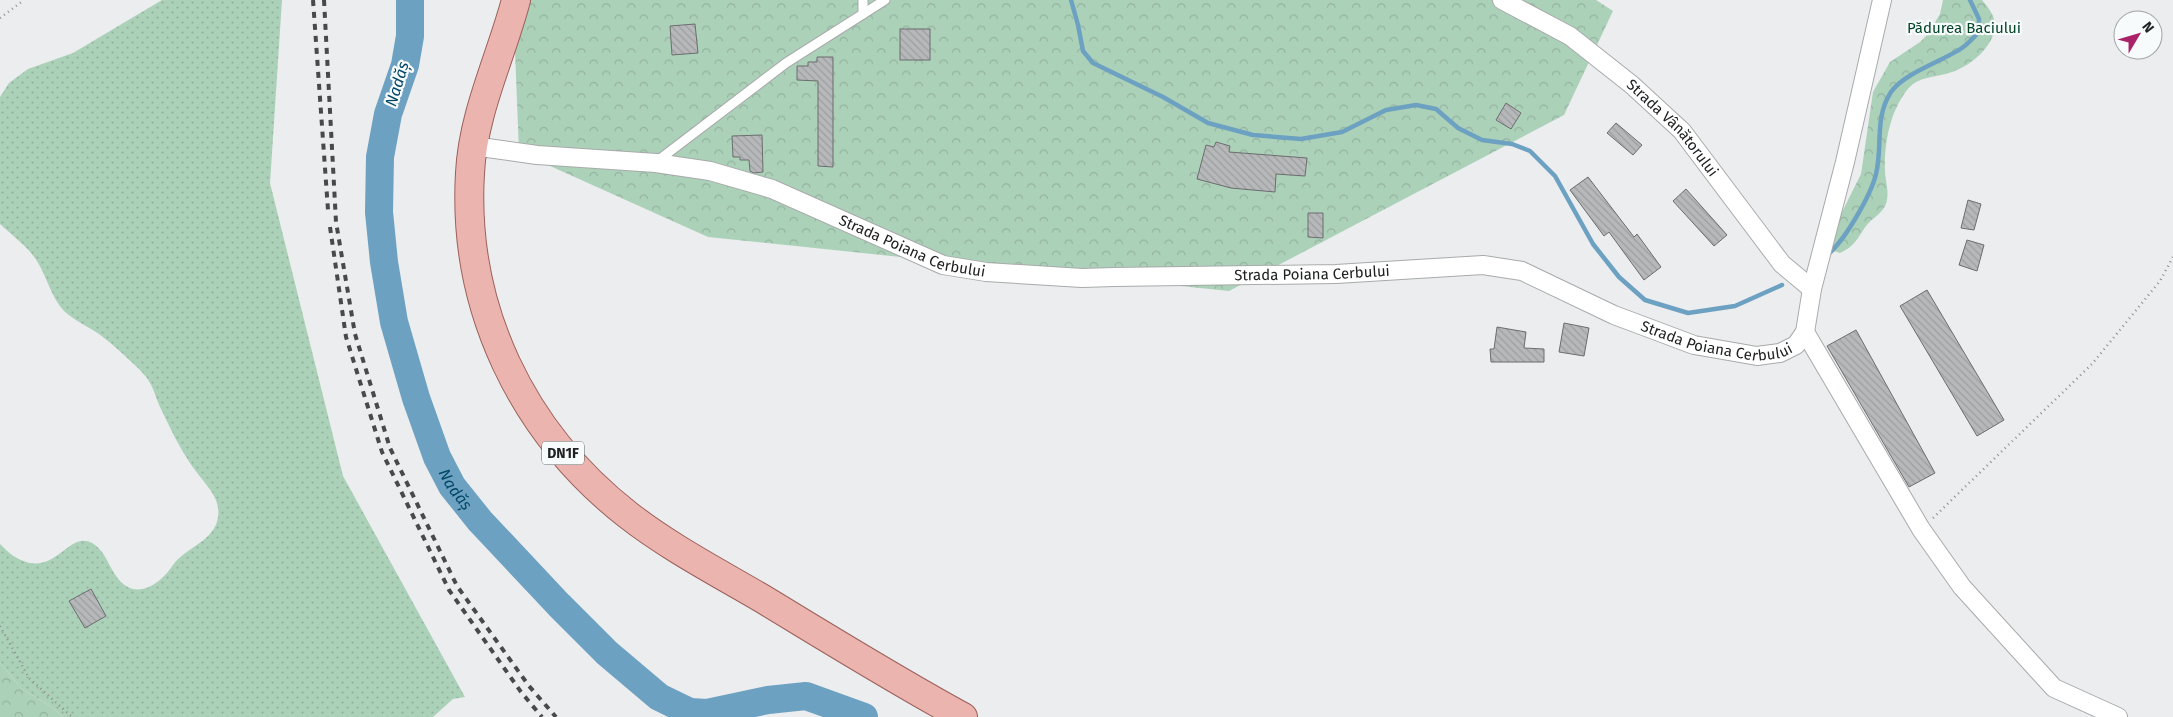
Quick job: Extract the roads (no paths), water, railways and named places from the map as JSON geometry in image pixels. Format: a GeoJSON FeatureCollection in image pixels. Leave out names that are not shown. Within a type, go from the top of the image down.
{"type":"FeatureCollection","features":[{"type":"Feature","properties":{"kind":"main road","name":"DN1F"},"geometry":{"type":"LineString","coordinates":[[516,0],[510,24],[495,65],[473,146],[470,173],[471,221],[475,261],[488,319],[515,382],[540,425],[567,458],[596,488],[647,529],[859,657],[963,717]]}},
{"type":"Feature","properties":{"kind":"street","name":"Strada Vânătorului"},"geometry":{"type":"LineString","coordinates":[[1502,0],[1570,36],[1632,85],[1682,130],[1782,264],[1812,289]]}},
{"type":"Feature","properties":{"kind":"street","name":"Strada Poiana Cerbului"},"geometry":{"type":"LineString","coordinates":[[473,146],[537,155],[656,163],[710,171],[772,190],[944,265],[986,272],[1082,278],[1336,274],[1483,265],[1522,271],[1614,315],[1694,345],[1757,356],[1780,353],[1796,345],[1805,332],[1812,289],[1845,162],[1882,0]]}},
{"type":"Feature","properties":{"kind":"street"},"geometry":{"type":"LineString","coordinates":[[1805,332],[1921,529],[1962,587],[2054,688],[2118,717]]}},
{"type":"Feature","properties":{"kind":"lane"},"geometry":{"type":"LineString","coordinates":[[863,0],[863,14]]}},
{"type":"Feature","properties":{"kind":"lane"},"geometry":{"type":"LineString","coordinates":[[656,163],[786,63],[885,0]]}},
{"type":"Feature","properties":{"kind":"waterway","name":"Nadăș"},"geometry":{"type":"LineString","coordinates":[[410,0],[410,36],[405,65],[388,114],[380,157],[379,212],[384,262],[394,322],[416,398],[437,457],[452,486],[480,521],[559,605],[607,653],[659,697],[690,712],[707,713],[768,700],[806,696],[864,717]]}},
{"type":"Feature","properties":{"kind":"waterway"},"geometry":{"type":"LineString","coordinates":[[1071,0],[1083,51],[1093,63],[1163,97],[1208,123],[1253,135],[1301,139],[1342,132],[1386,110],[1416,105],[1436,109],[1458,128],[1482,140],[1512,144],[1530,151],[1555,176],[1593,244],[1619,277],[1645,300],[1688,313],[1735,306],[1782,285]]}},
{"type":"Feature","properties":{"kind":"waterway"},"geometry":{"type":"LineString","coordinates":[[1827,255],[1849,229],[1869,194],[1878,164],[1882,112],[1891,92],[1897,85],[1914,73],[1962,48],[1979,32],[1979,19],[1970,0]]}},
{"type":"Feature","properties":{"kind":"railway"},"geometry":{"type":"LineString","coordinates":[[313,0],[328,210]]}},
{"type":"Feature","properties":{"kind":"railway"},"geometry":{"type":"LineString","coordinates":[[324,0],[336,222],[355,334],[390,448],[457,586],[529,686],[556,717]]}},
{"type":"Feature","properties":{"kind":"railway"},"geometry":{"type":"LineString","coordinates":[[330,227],[346,337],[382,452],[449,590],[521,692],[542,717]]}},
{"type":"Feature","properties":{"kind":"park label","name":"Pădurea Baciului"},"geometry":{"type":"Point","coordinates":[1964,28]}}]}
